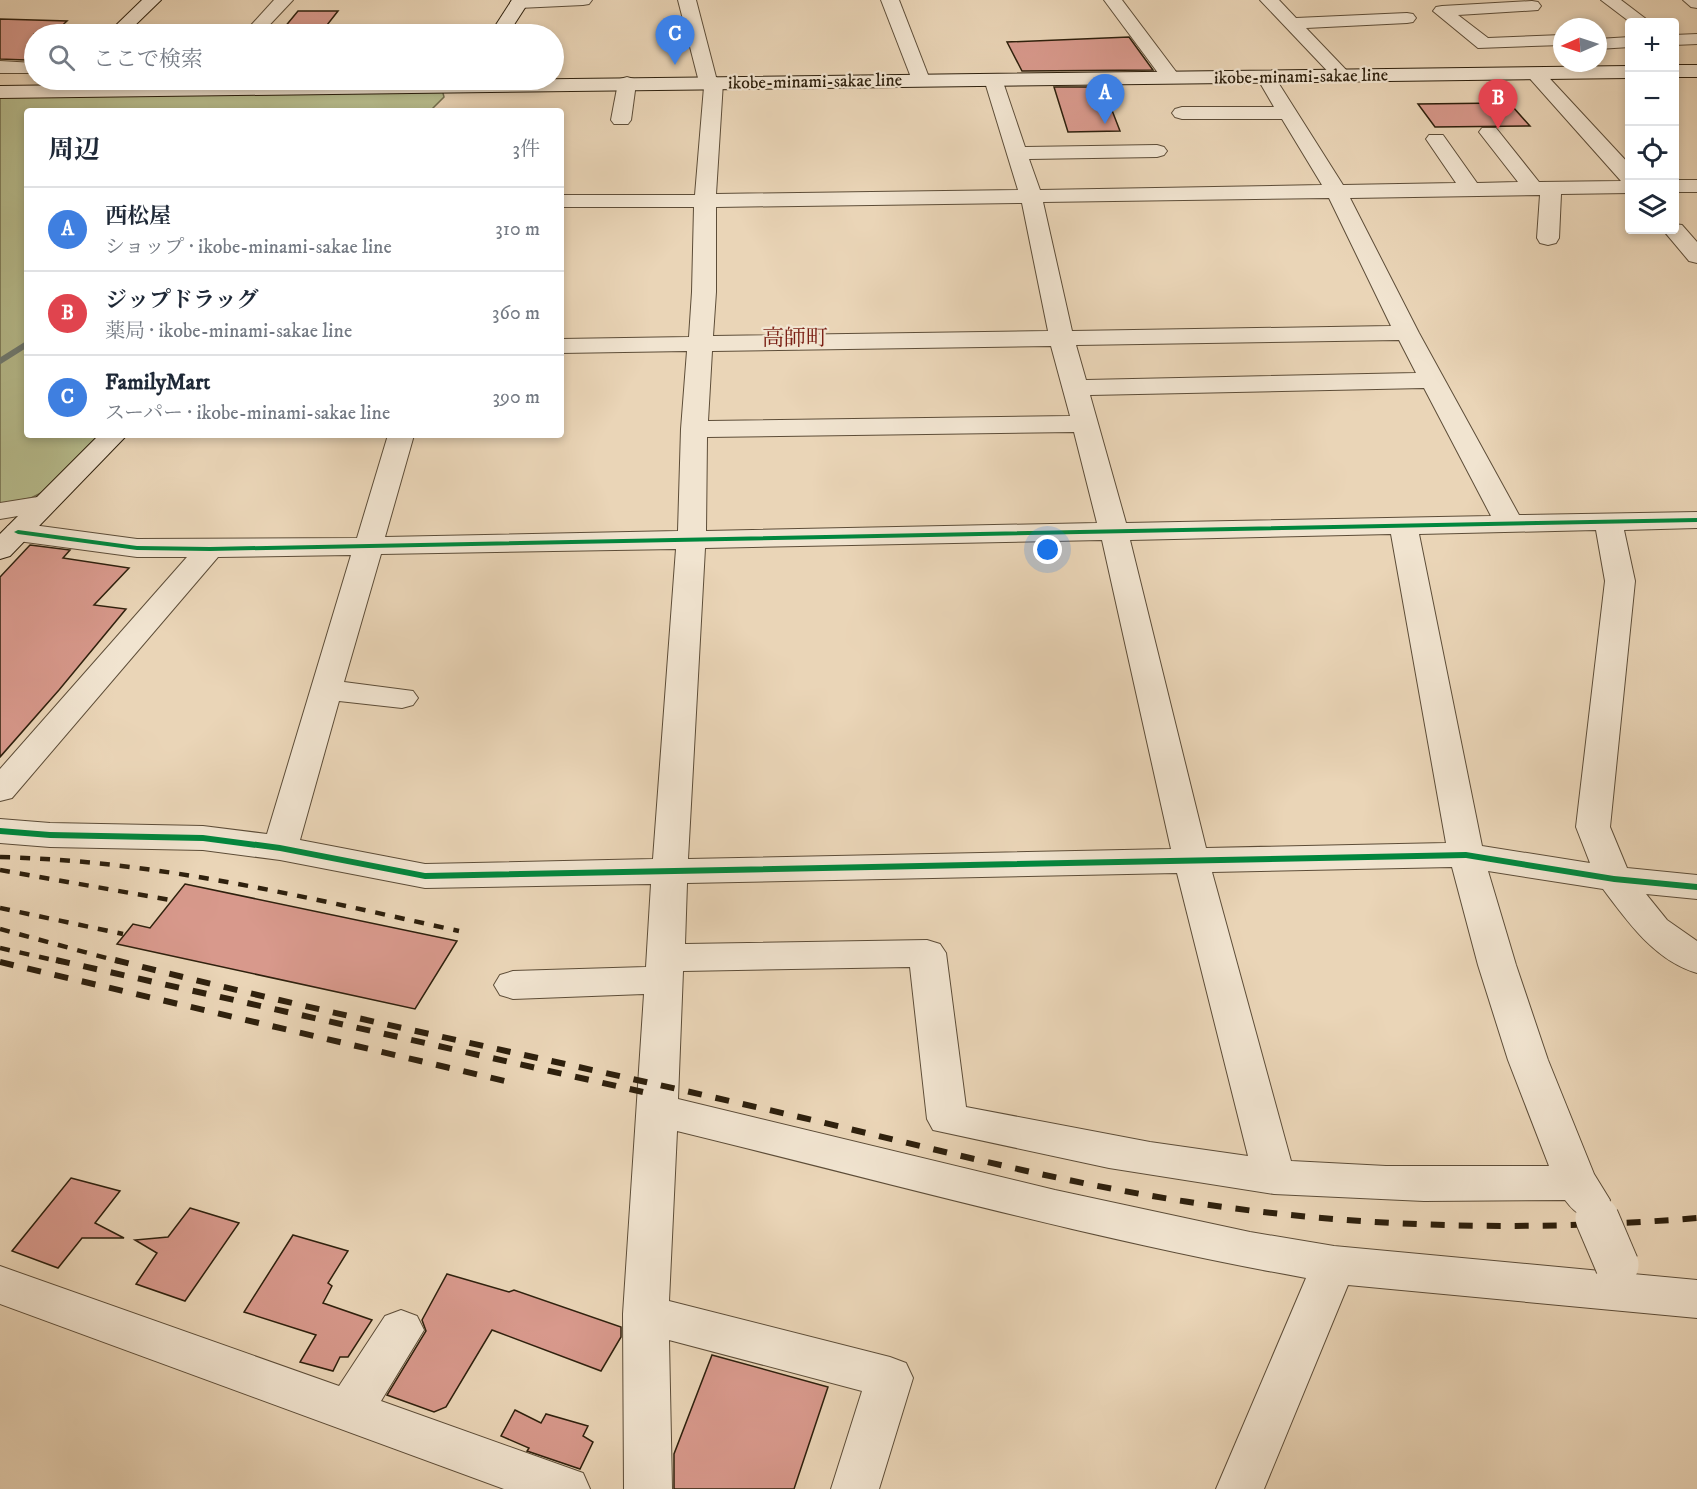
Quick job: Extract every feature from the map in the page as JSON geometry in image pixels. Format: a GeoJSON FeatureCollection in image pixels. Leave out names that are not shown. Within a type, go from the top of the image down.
{"type":"FeatureCollection","features":[{"type":"Feature","properties":{"kind":"street"},"geometry":{"type":"LineString","coordinates":[[127,24],[152,0]]}},
{"type":"Feature","properties":{"kind":"street"},"geometry":{"type":"LineString","coordinates":[[261,24],[284,0]]}},
{"type":"Feature","properties":{"kind":"street"},"geometry":{"type":"LineString","coordinates":[[505,24],[520,1],[583,0]]}},
{"type":"Feature","properties":{"kind":"street"},"geometry":{"type":"LineString","coordinates":[[648,1489],[646,1314],[690,538],[694,429],[701,344],[711,82],[687,0]]}},
{"type":"Feature","properties":{"kind":"street"},"geometry":{"type":"LineString","coordinates":[[890,0],[921,80]]}},
{"type":"Feature","properties":{"kind":"street"},"geometry":{"type":"LineString","coordinates":[[1113,0],[1168,77],[1185,120],[1288,113]]}},
{"type":"Feature","properties":{"kind":"street"},"geometry":{"type":"LineString","coordinates":[[1269,0],[1342,75]]}},
{"type":"Feature","properties":{"kind":"street"},"geometry":{"type":"LineString","coordinates":[[1610,0],[1635,18]]}},
{"type":"Feature","properties":{"kind":"street"},"geometry":{"type":"LineString","coordinates":[[1692,0],[1697,3]]}},
{"type":"Feature","properties":{"kind":"street"},"geometry":{"type":"LineString","coordinates":[[1553,25],[1528,3],[1443,10],[1484,44],[1553,29]]}},
{"type":"Feature","properties":{"kind":"street"},"geometry":{"type":"LineString","coordinates":[[1292,23],[1407,18]]}},
{"type":"Feature","properties":{"kind":"street"},"geometry":{"type":"LineString","coordinates":[[1679,40],[1697,39]]}},
{"type":"Feature","properties":{"kind":"street"},"geometry":{"type":"LineString","coordinates":[[1607,43],[1625,42]]}},
{"type":"Feature","properties":{"kind":"street"},"geometry":{"type":"LineString","coordinates":[[1607,62],[1624,72]]}},
{"type":"Feature","properties":{"kind":"street"},"geometry":{"type":"LineString","coordinates":[[0,68],[24,68]]}},
{"type":"Feature","properties":{"kind":"street"},"geometry":{"type":"LineString","coordinates":[[1679,71],[1697,71]]}},
{"type":"Feature","properties":{"kind":"street"},"geometry":{"type":"LineString","coordinates":[[1533,72],[1625,174]]}},
{"type":"Feature","properties":{"kind":"street","name":"ikobe-minami-sakae line"},"geometry":{"type":"LineString","coordinates":[[564,83],[1624,72]]}},
{"type":"Feature","properties":{"kind":"street"},"geometry":{"type":"LineString","coordinates":[[1265,76],[1336,191],[1407,333],[1509,523]]}},
{"type":"Feature","properties":{"kind":"street"},"geometry":{"type":"LineString","coordinates":[[993,80],[1031,196],[1062,339],[1114,532],[1191,859],[1274,1177]]}},
{"type":"Feature","properties":{"kind":"street"},"geometry":{"type":"LineString","coordinates":[[621,120],[627,83]]}},
{"type":"Feature","properties":{"kind":"street","name":"ikobe-minami-sakae line"},"geometry":{"type":"LineString","coordinates":[[0,92],[24,90]]}},
{"type":"Feature","properties":{"kind":"street"},"geometry":{"type":"LineString","coordinates":[[447,104],[460,90]]}},
{"type":"Feature","properties":{"kind":"street"},"geometry":{"type":"LineString","coordinates":[[1489,132],[1542,188],[1548,238]]}},
{"type":"Feature","properties":{"kind":"street"},"geometry":{"type":"LineString","coordinates":[[1436,139],[1471,189]]}},
{"type":"Feature","properties":{"kind":"street"},"geometry":{"type":"LineString","coordinates":[[1017,153],[1157,150]]}},
{"type":"Feature","properties":{"kind":"street"},"geometry":{"type":"LineString","coordinates":[[1679,186],[1697,186]]}},
{"type":"Feature","properties":{"kind":"street"},"geometry":{"type":"LineString","coordinates":[[564,201],[705,201],[1625,187]]}},
{"type":"Feature","properties":{"kind":"street"},"geometry":{"type":"LineString","coordinates":[[1678,234],[1697,256]]}},
{"type":"Feature","properties":{"kind":"street"},"geometry":{"type":"LineString","coordinates":[[564,346],[1407,333]]}},
{"type":"Feature","properties":{"kind":"street"},"geometry":{"type":"LineString","coordinates":[[1075,388],[1432,380]]}},
{"type":"Feature","properties":{"kind":"street"},"geometry":{"type":"LineString","coordinates":[[694,429],[1085,424]]}},
{"type":"Feature","properties":{"kind":"street"},"geometry":{"type":"LineString","coordinates":[[6,531],[44,504],[111,438]]}},
{"type":"Feature","properties":{"kind":"street"},"geometry":{"type":"LineString","coordinates":[[280,848],[400,438]]}},
{"type":"Feature","properties":{"kind":"street"},"geometry":{"type":"LineString","coordinates":[[6,531],[137,548],[210,549],[1696,519]]}},
{"type":"Feature","properties":{"kind":"street"},"geometry":{"type":"LineString","coordinates":[[1608,521],[1620,581],[1593,827],[1614,879],[1654,929],[1697,960]]}},
{"type":"Feature","properties":{"kind":"street"},"geometry":{"type":"LineString","coordinates":[[1403,525],[1466,855],[1497,965],[1528,1060],[1622,1278]]}},
{"type":"Feature","properties":{"kind":"street"},"geometry":{"type":"LineString","coordinates":[[0,790],[210,549]]}},
{"type":"Feature","properties":{"kind":"street"},"geometry":{"type":"LineString","coordinates":[[327,690],[402,698]]}},
{"type":"Feature","properties":{"kind":"street"},"geometry":{"type":"LineString","coordinates":[[0,831],[50,835],[203,838],[280,848],[425,876],[1466,855],[1614,879],[1697,888]]}},
{"type":"Feature","properties":{"kind":"street"},"geometry":{"type":"LineString","coordinates":[[513,985],[666,969],[927,952],[947,1119],[1183,1165],[1274,1177],[1388,1182],[1587,1200]]}},
{"type":"Feature","properties":{"kind":"street"},"geometry":{"type":"LineString","coordinates":[[657,1110],[1175,1235],[1334,1265],[1622,1278],[1697,1299]]}},
{"type":"Feature","properties":{"kind":"street"},"geometry":{"type":"LineString","coordinates":[[1240,1489],[1334,1265]]}},
{"type":"Feature","properties":{"kind":"street"},"geometry":{"type":"LineString","coordinates":[[0,1285],[566,1489]]}},
{"type":"Feature","properties":{"kind":"street"},"geometry":{"type":"LineString","coordinates":[[646,1314],[890,1378],[855,1489]]}},
{"type":"Feature","properties":{"kind":"street"},"geometry":{"type":"LineString","coordinates":[[349,1410],[401,1330]]}},
{"type":"Feature","properties":{"kind":"green space"},"geometry":{"type":"Polygon","coordinates":[[[442,90],[444,97],[433,108],[24,108],[24,438],[97,438],[43,492],[31,498],[0,504],[0,97],[442,90]]]}},
{"type":"Feature","properties":{"kind":"building"},"geometry":{"type":"Polygon","coordinates":[[[298,11],[338,11],[328,24],[287,24],[298,11]]]}},
{"type":"Feature","properties":{"kind":"building"},"geometry":{"type":"Polygon","coordinates":[[[0,19],[67,21],[64,24],[24,24],[24,60],[0,59],[0,19]]]}},
{"type":"Feature","properties":{"kind":"building"},"geometry":{"type":"Polygon","coordinates":[[[1129,37],[1153,70],[1022,71],[1007,42],[1129,37]]]}},
{"type":"Feature","properties":{"kind":"building"},"geometry":{"type":"Polygon","coordinates":[[[1054,87],[1103,87],[1120,131],[1068,132],[1054,87]]]}},
{"type":"Feature","properties":{"kind":"building"},"geometry":{"type":"Polygon","coordinates":[[[1502,103],[1512,106],[1530,126],[1435,127],[1418,104],[1502,103]]]}},
{"type":"Feature","properties":{"kind":"building"},"geometry":{"type":"Polygon","coordinates":[[[30,545],[70,550],[63,558],[129,568],[94,605],[126,609],[0,757],[0,577],[30,545]]]}},
{"type":"Feature","properties":{"kind":"building"},"geometry":{"type":"Polygon","coordinates":[[[185,884],[457,941],[415,1009],[117,944],[133,924],[150,928],[185,884]]]}},
{"type":"Feature","properties":{"kind":"building"},"geometry":{"type":"Polygon","coordinates":[[[71,1178],[120,1191],[95,1223],[124,1238],[82,1238],[58,1268],[12,1251],[71,1178]]]}},
{"type":"Feature","properties":{"kind":"building"},"geometry":{"type":"Polygon","coordinates":[[[190,1208],[239,1223],[185,1301],[136,1284],[157,1253],[135,1240],[168,1237],[190,1208]]]}},
{"type":"Feature","properties":{"kind":"building"},"geometry":{"type":"Polygon","coordinates":[[[293,1235],[348,1251],[328,1283],[332,1286],[323,1303],[372,1320],[348,1357],[340,1357],[333,1371],[300,1362],[316,1335],[244,1312],[293,1235]]]}},
{"type":"Feature","properties":{"kind":"building"},"geometry":{"type":"Polygon","coordinates":[[[447,1274],[509,1292],[514,1290],[621,1327],[621,1337],[601,1371],[492,1330],[446,1407],[434,1412],[387,1395],[426,1331],[422,1320],[447,1274]]]}},
{"type":"Feature","properties":{"kind":"building"},"geometry":{"type":"Polygon","coordinates":[[[712,1355],[828,1387],[794,1489],[674,1489],[674,1454],[712,1355]]]}},
{"type":"Feature","properties":{"kind":"building"},"geometry":{"type":"Polygon","coordinates":[[[515,1410],[541,1423],[546,1414],[588,1426],[583,1436],[593,1442],[580,1469],[527,1451],[529,1448],[501,1436],[515,1410]]]}},
{"type":"Feature","properties":{"kind":"waterway"},"geometry":{"type":"LineString","coordinates":[[0,361],[24,346]]}},
{"type":"Feature","properties":{"kind":"railway"},"geometry":{"type":"LineString","coordinates":[[0,857],[117,865],[175,873],[288,894],[459,931]]}},
{"type":"Feature","properties":{"kind":"railway"},"geometry":{"type":"LineString","coordinates":[[0,870],[170,900]]}},
{"type":"Feature","properties":{"kind":"railway"},"geometry":{"type":"LineString","coordinates":[[0,908],[123,934]]}},
{"type":"Feature","properties":{"kind":"railway"},"geometry":{"type":"LineString","coordinates":[[0,929],[121,962]]}},
{"type":"Feature","properties":{"kind":"railway"},"geometry":{"type":"LineString","coordinates":[[0,948],[62,962]]}},
{"type":"Feature","properties":{"kind":"railway"},"geometry":{"type":"LineString","coordinates":[[56,960],[643,1092]]}},
{"type":"Feature","properties":{"kind":"railway"},"geometry":{"type":"LineString","coordinates":[[115,960],[271,998],[1019,1169],[1189,1202],[1316,1217],[1443,1225],[1570,1225],[1697,1218]]}},
{"type":"Feature","properties":{"kind":"railway"},"geometry":{"type":"LineString","coordinates":[[0,962],[505,1081]]}},
{"type":"Feature","properties":{"kind":"cycle path"},"geometry":{"type":"LineString","coordinates":[[18,532],[137,548],[210,549],[1697,520]]}},
{"type":"Feature","properties":{"kind":"cycle path"},"geometry":{"type":"LineString","coordinates":[[0,831],[50,835],[203,838],[280,848],[425,876],[1466,855],[1614,879],[1697,887]]}},
{"type":"Feature","properties":{"kind":"place","name":"FamilyMart"},"geometry":{"type":"Point","coordinates":[675,65]}},
{"type":"Feature","properties":{"kind":"place","name":"西松屋"},"geometry":{"type":"Point","coordinates":[1105,124]}},
{"type":"Feature","properties":{"kind":"place","name":"ジップドラッグ"},"geometry":{"type":"Point","coordinates":[1498,129]}},
{"type":"Feature","properties":{"kind":"district","name":"高師町"},"geometry":{"type":"Point","coordinates":[795,337]}}]}
